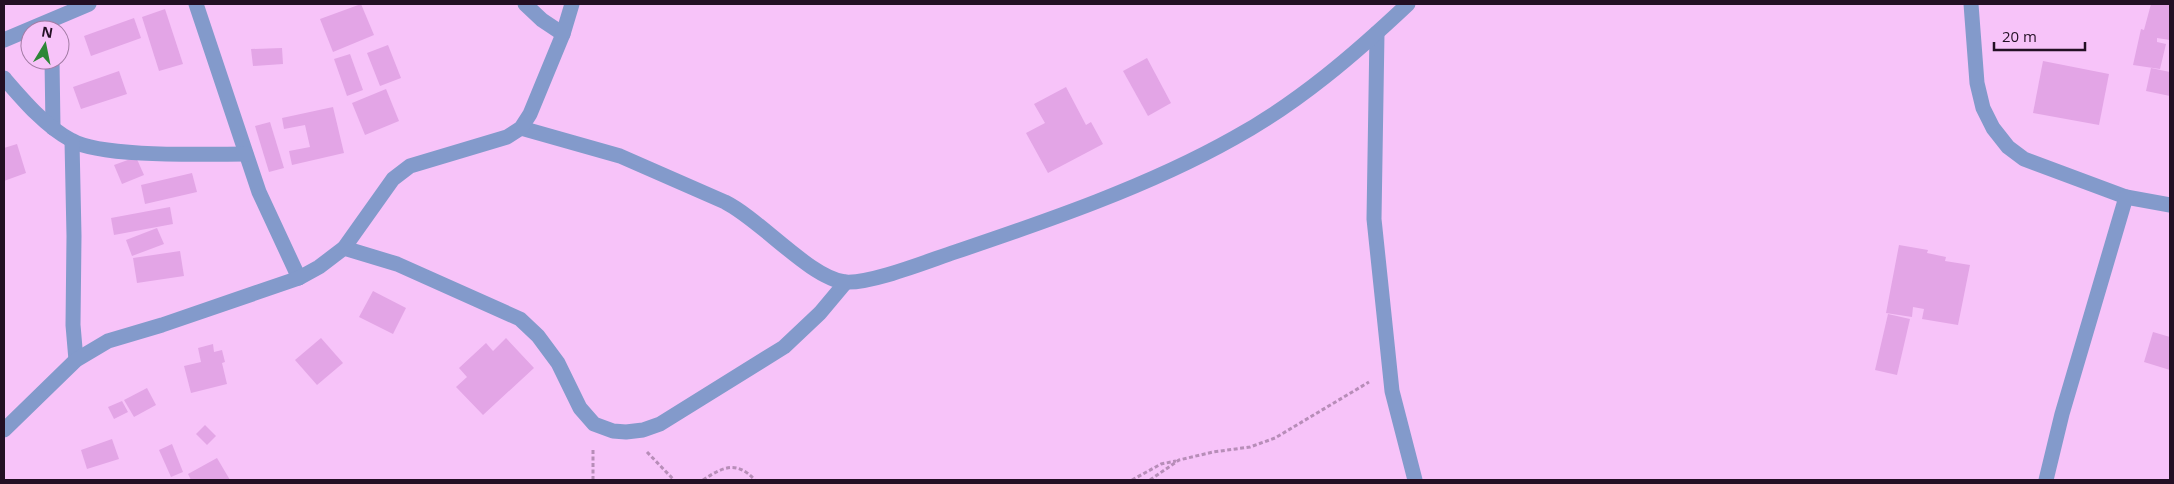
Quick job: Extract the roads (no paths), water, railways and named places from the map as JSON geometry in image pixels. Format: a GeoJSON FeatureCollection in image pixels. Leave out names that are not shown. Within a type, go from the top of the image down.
{"type":"FeatureCollection","features":[{"type":"Feature","properties":{"kind":"street"},"geometry":{"type":"LineString","coordinates":[[60,20],[86,4]]}},
{"type":"Feature","properties":{"kind":"street"},"geometry":{"type":"LineString","coordinates":[[196,4],[259,192],[299,278]]}},
{"type":"Feature","properties":{"kind":"street"},"geometry":{"type":"LineString","coordinates":[[525,4],[542,20],[562,34]]}},
{"type":"Feature","properties":{"kind":"street"},"geometry":{"type":"LineString","coordinates":[[4,430],[76,360],[108,340],[162,325],[299,278],[319,268],[344,248],[394,179],[403,170],[410,166],[507,137],[521,128],[533,108],[572,4]]}},
{"type":"Feature","properties":{"kind":"street"},"geometry":{"type":"LineString","coordinates":[[521,128],[620,156],[725,202],[740,210],[815,270],[846,282],[881,276],[1000,237],[1162,175],[1235,138],[1300,96],[1377,33],[1408,4]]}},
{"type":"Feature","properties":{"kind":"street"},"geometry":{"type":"LineString","coordinates":[[1971,4],[1977,83],[1983,108],[1993,128],[2008,147],[2024,159],[2126,197],[2170,205]]}},
{"type":"Feature","properties":{"kind":"street"},"geometry":{"type":"LineString","coordinates":[[1377,33],[1374,219],[1389,370],[1403,440],[1414,480]]}},
{"type":"Feature","properties":{"kind":"street"},"geometry":{"type":"LineString","coordinates":[[4,40],[20,35]]}},
{"type":"Feature","properties":{"kind":"street"},"geometry":{"type":"LineString","coordinates":[[52,70],[53,128]]}},
{"type":"Feature","properties":{"kind":"street"},"geometry":{"type":"LineString","coordinates":[[4,78],[23,100],[53,128],[72,141],[119,151],[246,154]]}},
{"type":"Feature","properties":{"kind":"street"},"geometry":{"type":"LineString","coordinates":[[72,141],[74,236],[72,324],[76,360]]}},
{"type":"Feature","properties":{"kind":"street"},"geometry":{"type":"LineString","coordinates":[[2046,480],[2062,414],[2126,197]]}},
{"type":"Feature","properties":{"kind":"street"},"geometry":{"type":"LineString","coordinates":[[344,248],[397,264],[520,319],[538,336],[558,363],[580,408],[594,424],[613,431],[643,430],[660,424],[784,347],[820,314],[846,282]]}}]}
